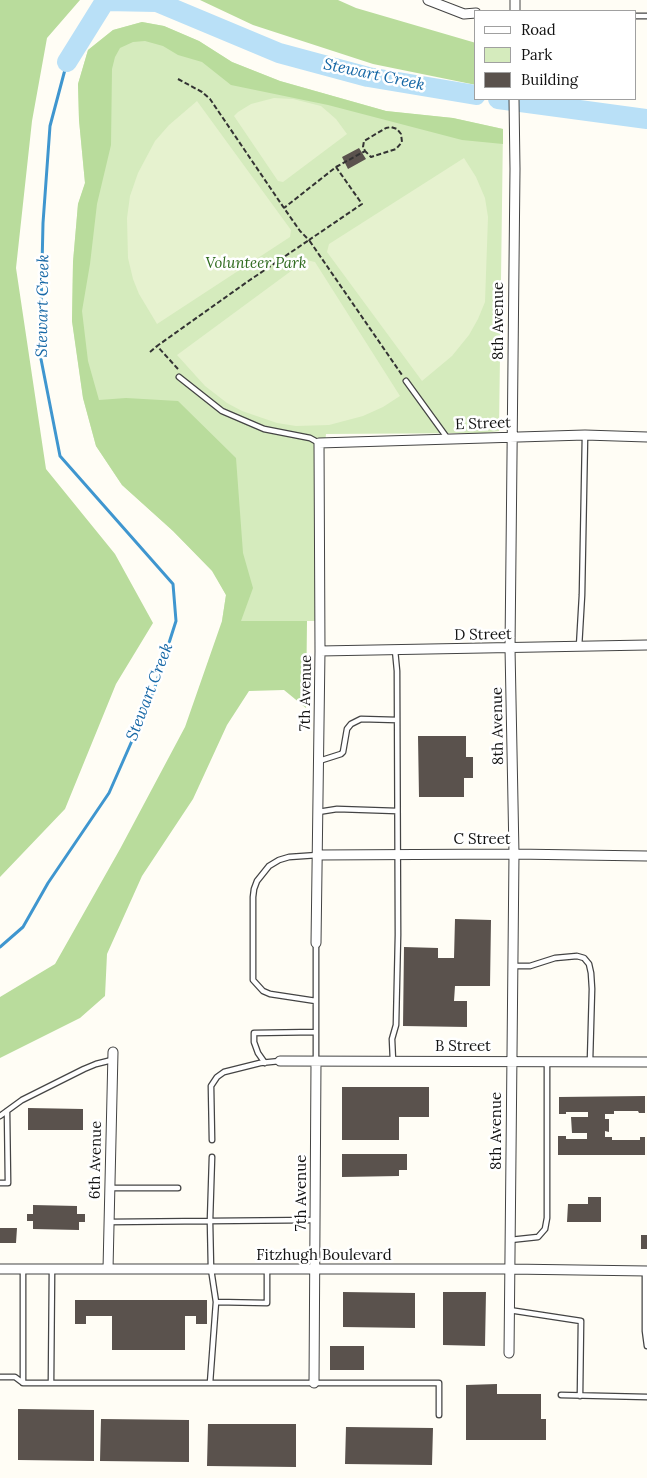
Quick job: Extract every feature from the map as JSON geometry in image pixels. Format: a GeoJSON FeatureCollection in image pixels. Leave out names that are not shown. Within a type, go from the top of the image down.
{"type":"FeatureCollection","features":[{"type":"Feature","properties":{"kind":"street"},"geometry":{"type":"LineString","coordinates":[[428,0],[442,3],[464,14],[474,13]]}},
{"type":"Feature","properties":{"kind":"street","name":"8th Avenue"},"geometry":{"type":"LineString","coordinates":[[509,1353],[514,854],[510,648],[514,100]]}},
{"type":"Feature","properties":{"kind":"street","name":"E Street"},"geometry":{"type":"LineString","coordinates":[[319,443],[512,436],[585,435],[647,437]]}},
{"type":"Feature","properties":{"kind":"street","name":"7th Avenue"},"geometry":{"type":"LineString","coordinates":[[316,943],[320,651],[319,443]]}},
{"type":"Feature","properties":{"kind":"street","name":"D Street"},"geometry":{"type":"LineString","coordinates":[[320,651],[647,645]]}},
{"type":"Feature","properties":{"kind":"street","name":"C Street"},"geometry":{"type":"LineString","coordinates":[[318,855],[514,854],[647,856]]}},
{"type":"Feature","properties":{"kind":"street","name":"6th Avenue"},"geometry":{"type":"LineString","coordinates":[[108,1269],[113,1056]]}},
{"type":"Feature","properties":{"kind":"street","name":"B Street"},"geometry":{"type":"LineString","coordinates":[[280,1062],[647,1062]]}},
{"type":"Feature","properties":{"kind":"street","name":"7th Avenue"},"geometry":{"type":"LineString","coordinates":[[314,1383],[316,1062]]}},
{"type":"Feature","properties":{"kind":"street","name":"Fitzhugh Boulevard"},"geometry":{"type":"LineString","coordinates":[[0,1269],[510,1269],[646,1271]]}},
{"type":"Feature","properties":{"kind":"lane"},"geometry":{"type":"LineString","coordinates":[[179,377],[222,411],[264,429],[310,438],[319,443]]}},
{"type":"Feature","properties":{"kind":"lane"},"geometry":{"type":"LineString","coordinates":[[406,381],[448,439]]}},
{"type":"Feature","properties":{"kind":"lane"},"geometry":{"type":"LineString","coordinates":[[579,647],[582,595],[585,435]]}},
{"type":"Feature","properties":{"kind":"lane"},"geometry":{"type":"LineString","coordinates":[[393,1061],[392,1039],[396,1025],[397,854],[397,671],[395,650]]}},
{"type":"Feature","properties":{"kind":"lane"},"geometry":{"type":"LineString","coordinates":[[319,761],[343,752],[347,729],[351,724],[361,719],[397,720]]}},
{"type":"Feature","properties":{"kind":"lane"},"geometry":{"type":"LineString","coordinates":[[318,812],[329,809],[397,811]]}},
{"type":"Feature","properties":{"kind":"lane"},"geometry":{"type":"LineString","coordinates":[[316,1001],[270,994],[263,991],[253,980],[253,906],[254,889],[270,866],[279,860],[289,857],[318,855]]}},
{"type":"Feature","properties":{"kind":"lane"},"geometry":{"type":"LineString","coordinates":[[316,943],[316,1062]]}},
{"type":"Feature","properties":{"kind":"lane"},"geometry":{"type":"LineString","coordinates":[[512,966],[530,966],[554,958],[577,956],[584,958],[589,964],[592,989],[590,1061]]}},
{"type":"Feature","properties":{"kind":"lane"},"geometry":{"type":"LineString","coordinates":[[264,1063],[254,1042],[254,1033],[316,1032]]}},
{"type":"Feature","properties":{"kind":"lane"},"geometry":{"type":"LineString","coordinates":[[0,1116],[22,1100],[113,1056]]}},
{"type":"Feature","properties":{"kind":"lane"},"geometry":{"type":"LineString","coordinates":[[510,1240],[538,1238],[545,1229],[547,1218],[547,1061]]}},
{"type":"Feature","properties":{"kind":"lane"},"geometry":{"type":"LineString","coordinates":[[212,1140],[211,1086],[214,1082],[224,1072],[264,1063],[280,1062]]}},
{"type":"Feature","properties":{"kind":"lane"},"geometry":{"type":"LineString","coordinates":[[0,1183],[8,1183],[7,1111]]}},
{"type":"Feature","properties":{"kind":"lane"},"geometry":{"type":"LineString","coordinates":[[210,1383],[216,1302],[211,1269],[212,1157]]}},
{"type":"Feature","properties":{"kind":"lane"},"geometry":{"type":"LineString","coordinates":[[110,1188],[178,1188]]}},
{"type":"Feature","properties":{"kind":"lane"},"geometry":{"type":"LineString","coordinates":[[109,1222],[316,1220]]}},
{"type":"Feature","properties":{"kind":"lane"},"geometry":{"type":"LineString","coordinates":[[23,1269],[23,1383]]}},
{"type":"Feature","properties":{"kind":"lane"},"geometry":{"type":"LineString","coordinates":[[51,1383],[52,1269]]}},
{"type":"Feature","properties":{"kind":"lane"},"geometry":{"type":"LineString","coordinates":[[216,1302],[267,1303],[267,1270]]}},
{"type":"Feature","properties":{"kind":"lane"},"geometry":{"type":"LineString","coordinates":[[646,1271],[645,1331],[647,1346]]}},
{"type":"Feature","properties":{"kind":"lane"},"geometry":{"type":"LineString","coordinates":[[509,1310],[581,1321],[580,1396]]}},
{"type":"Feature","properties":{"kind":"lane"},"geometry":{"type":"LineString","coordinates":[[0,1377],[15,1377],[23,1383],[439,1383],[439,1415]]}},
{"type":"Feature","properties":{"kind":"lane"},"geometry":{"type":"LineString","coordinates":[[560,1395],[647,1398]]}},
{"type":"Feature","properties":{"kind":"path"},"geometry":{"type":"LineString","coordinates":[[178,78],[198,89],[210,99],[406,381]]}},
{"type":"Feature","properties":{"kind":"path"},"geometry":{"type":"LineString","coordinates":[[386,128],[397,129],[402,134],[402,142],[396,149],[371,158],[365,151],[363,147],[364,141],[386,128]]}},
{"type":"Feature","properties":{"kind":"path"},"geometry":{"type":"LineString","coordinates":[[284,208],[336,167],[365,151]]}},
{"type":"Feature","properties":{"kind":"path"},"geometry":{"type":"LineString","coordinates":[[150,352],[247,282],[362,204],[336,167]]}},
{"type":"Feature","properties":{"kind":"path"},"geometry":{"type":"LineString","coordinates":[[157,346],[181,372]]}},
{"type":"Feature","properties":{"kind":"green space"},"geometry":{"type":"Polygon","coordinates":[[[0,0],[80,0],[47,38],[32,121],[16,268],[46,469],[115,554],[153,623],[116,684],[65,809],[0,877],[0,0]]]}},
{"type":"Feature","properties":{"kind":"green space"},"geometry":{"type":"Polygon","coordinates":[[[200,0],[338,0],[356,8],[474,42],[474,85],[373,64],[253,25],[200,0]]]}},
{"type":"Feature","properties":{"kind":"green space","name":"Volunteer Park"},"geometry":{"type":"Polygon","coordinates":[[[142,22],[164,26],[199,41],[232,62],[280,81],[386,111],[453,118],[503,129],[499,431],[485,433],[326,434],[323,462],[323,621],[222,621],[226,595],[213,571],[173,531],[122,485],[96,446],[83,398],[72,321],[73,262],[78,204],[85,183],[79,120],[78,84],[88,50],[113,30],[142,22]]]}},
{"type":"Feature","properties":{"kind":"green space"},"geometry":{"type":"Polygon","coordinates":[[[142,22],[164,26],[199,41],[232,62],[280,81],[386,111],[453,118],[503,129],[503,144],[462,140],[328,105],[231,85],[202,62],[178,55],[163,46],[145,41],[133,42],[120,48],[115,57],[112,69],[111,145],[97,204],[82,311],[88,361],[99,400],[126,398],[178,401],[236,458],[243,553],[253,588],[241,621],[307,621],[306,708],[284,690],[249,691],[227,725],[193,799],[142,876],[107,954],[105,996],[80,1018],[0,1058],[0,997],[55,964],[120,849],[185,727],[222,621],[226,595],[212,571],[173,531],[122,485],[96,446],[83,398],[72,321],[73,262],[78,204],[85,183],[79,120],[78,84],[88,50],[113,30],[142,22]]]}},
{"type":"Feature","properties":{"kind":"green space"},"geometry":{"type":"Polygon","coordinates":[[[274,98],[293,99],[321,106],[336,119],[347,134],[283,182],[278,181],[234,116],[251,104],[274,98]]]}},
{"type":"Feature","properties":{"kind":"green space"},"geometry":{"type":"Polygon","coordinates":[[[197,101],[291,230],[290,237],[157,324],[139,294],[128,258],[127,218],[130,196],[138,173],[155,141],[169,125],[197,101]]]}},
{"type":"Feature","properties":{"kind":"green space"},"geometry":{"type":"Polygon","coordinates":[[[464,158],[476,177],[485,198],[488,217],[485,302],[469,335],[452,356],[422,381],[327,252],[329,244],[464,158]]]}},
{"type":"Feature","properties":{"kind":"green space"},"geometry":{"type":"Polygon","coordinates":[[[306,260],[315,262],[400,396],[383,407],[363,416],[329,425],[296,426],[277,423],[242,411],[227,403],[205,386],[177,355],[306,260]]]}},
{"type":"Feature","properties":{"kind":"building"},"geometry":{"type":"Polygon","coordinates":[[[359,148],[366,159],[348,169],[342,157],[359,148]]]}},
{"type":"Feature","properties":{"kind":"building"},"geometry":{"type":"Polygon","coordinates":[[[418,736],[466,736],[466,757],[473,757],[473,778],[464,778],[464,797],[419,797],[418,736]]]}},
{"type":"Feature","properties":{"kind":"building"},"geometry":{"type":"Polygon","coordinates":[[[455,919],[491,920],[490,986],[455,986],[454,1001],[467,1001],[467,1027],[403,1026],[404,947],[438,948],[438,958],[454,958],[455,919]]]}},
{"type":"Feature","properties":{"kind":"building"},"geometry":{"type":"Polygon","coordinates":[[[342,1087],[429,1087],[429,1117],[399,1117],[399,1140],[342,1140],[342,1087]]]}},
{"type":"Feature","properties":{"kind":"building"},"geometry":{"type":"Polygon","coordinates":[[[645,1096],[645,1113],[639,1113],[638,1111],[614,1111],[614,1114],[605,1114],[605,1119],[609,1119],[609,1132],[605,1131],[605,1137],[612,1137],[612,1140],[640,1140],[640,1137],[645,1137],[645,1155],[558,1155],[558,1136],[566,1136],[566,1139],[587,1139],[587,1133],[572,1133],[571,1117],[588,1117],[588,1112],[566,1112],[566,1114],[559,1114],[559,1097],[645,1096]]]}},
{"type":"Feature","properties":{"kind":"building"},"geometry":{"type":"Polygon","coordinates":[[[28,1108],[83,1109],[83,1130],[28,1130],[28,1108]]]}},
{"type":"Feature","properties":{"kind":"building"},"geometry":{"type":"Polygon","coordinates":[[[342,1154],[407,1154],[407,1170],[399,1170],[399,1176],[342,1177],[342,1154]]]}},
{"type":"Feature","properties":{"kind":"building"},"geometry":{"type":"Polygon","coordinates":[[[588,1197],[601,1197],[601,1222],[567,1222],[568,1204],[588,1204],[588,1197]]]}},
{"type":"Feature","properties":{"kind":"building"},"geometry":{"type":"Polygon","coordinates":[[[33,1205],[77,1206],[77,1214],[85,1214],[85,1222],[79,1222],[79,1230],[33,1229],[33,1221],[27,1221],[27,1214],[33,1214],[33,1205]]]}},
{"type":"Feature","properties":{"kind":"building"},"geometry":{"type":"Polygon","coordinates":[[[0,1228],[17,1228],[16,1243],[0,1243],[0,1228]]]}},
{"type":"Feature","properties":{"kind":"building"},"geometry":{"type":"Polygon","coordinates":[[[641,1235],[647,1235],[647,1249],[641,1249],[641,1235]]]}},
{"type":"Feature","properties":{"kind":"building"},"geometry":{"type":"Polygon","coordinates":[[[343,1292],[415,1293],[415,1328],[343,1327],[343,1292]]]}},
{"type":"Feature","properties":{"kind":"building"},"geometry":{"type":"Polygon","coordinates":[[[443,1292],[486,1292],[485,1346],[443,1345],[443,1292]]]}},
{"type":"Feature","properties":{"kind":"building"},"geometry":{"type":"Polygon","coordinates":[[[75,1300],[207,1300],[207,1324],[196,1324],[196,1316],[185,1316],[185,1350],[112,1350],[112,1316],[86,1316],[86,1324],[75,1324],[75,1300]]]}},
{"type":"Feature","properties":{"kind":"building"},"geometry":{"type":"Polygon","coordinates":[[[330,1346],[364,1346],[364,1370],[330,1370],[330,1346]]]}},
{"type":"Feature","properties":{"kind":"building"},"geometry":{"type":"Polygon","coordinates":[[[497,1384],[497,1394],[541,1394],[541,1419],[546,1419],[546,1440],[466,1440],[466,1385],[497,1384]]]}},
{"type":"Feature","properties":{"kind":"building"},"geometry":{"type":"Polygon","coordinates":[[[18,1409],[94,1410],[94,1461],[18,1460],[18,1409]]]}},
{"type":"Feature","properties":{"kind":"building"},"geometry":{"type":"Polygon","coordinates":[[[101,1419],[189,1420],[189,1462],[100,1461],[101,1419]]]}},
{"type":"Feature","properties":{"kind":"building"},"geometry":{"type":"Polygon","coordinates":[[[208,1424],[296,1424],[296,1467],[207,1466],[208,1424]]]}},
{"type":"Feature","properties":{"kind":"building"},"geometry":{"type":"Polygon","coordinates":[[[346,1427],[433,1428],[432,1465],[345,1464],[346,1427]]]}},
{"type":"Feature","properties":{"kind":"waterway","name":"Stewart Creek"},"geometry":{"type":"LineString","coordinates":[[67,62],[105,1],[157,2],[279,53],[368,77],[474,95]]}},
{"type":"Feature","properties":{"kind":"waterway","name":"Stewart Creek"},"geometry":{"type":"LineString","coordinates":[[0,947],[23,927],[48,883],[109,793],[153,693],[176,621],[173,584],[60,456],[40,354],[43,223],[50,126],[67,62]]}},
{"type":"Feature","properties":{"kind":"waterway","name":"Stewart Creek"},"geometry":{"type":"LineString","coordinates":[[505,100],[647,119]]}}]}
